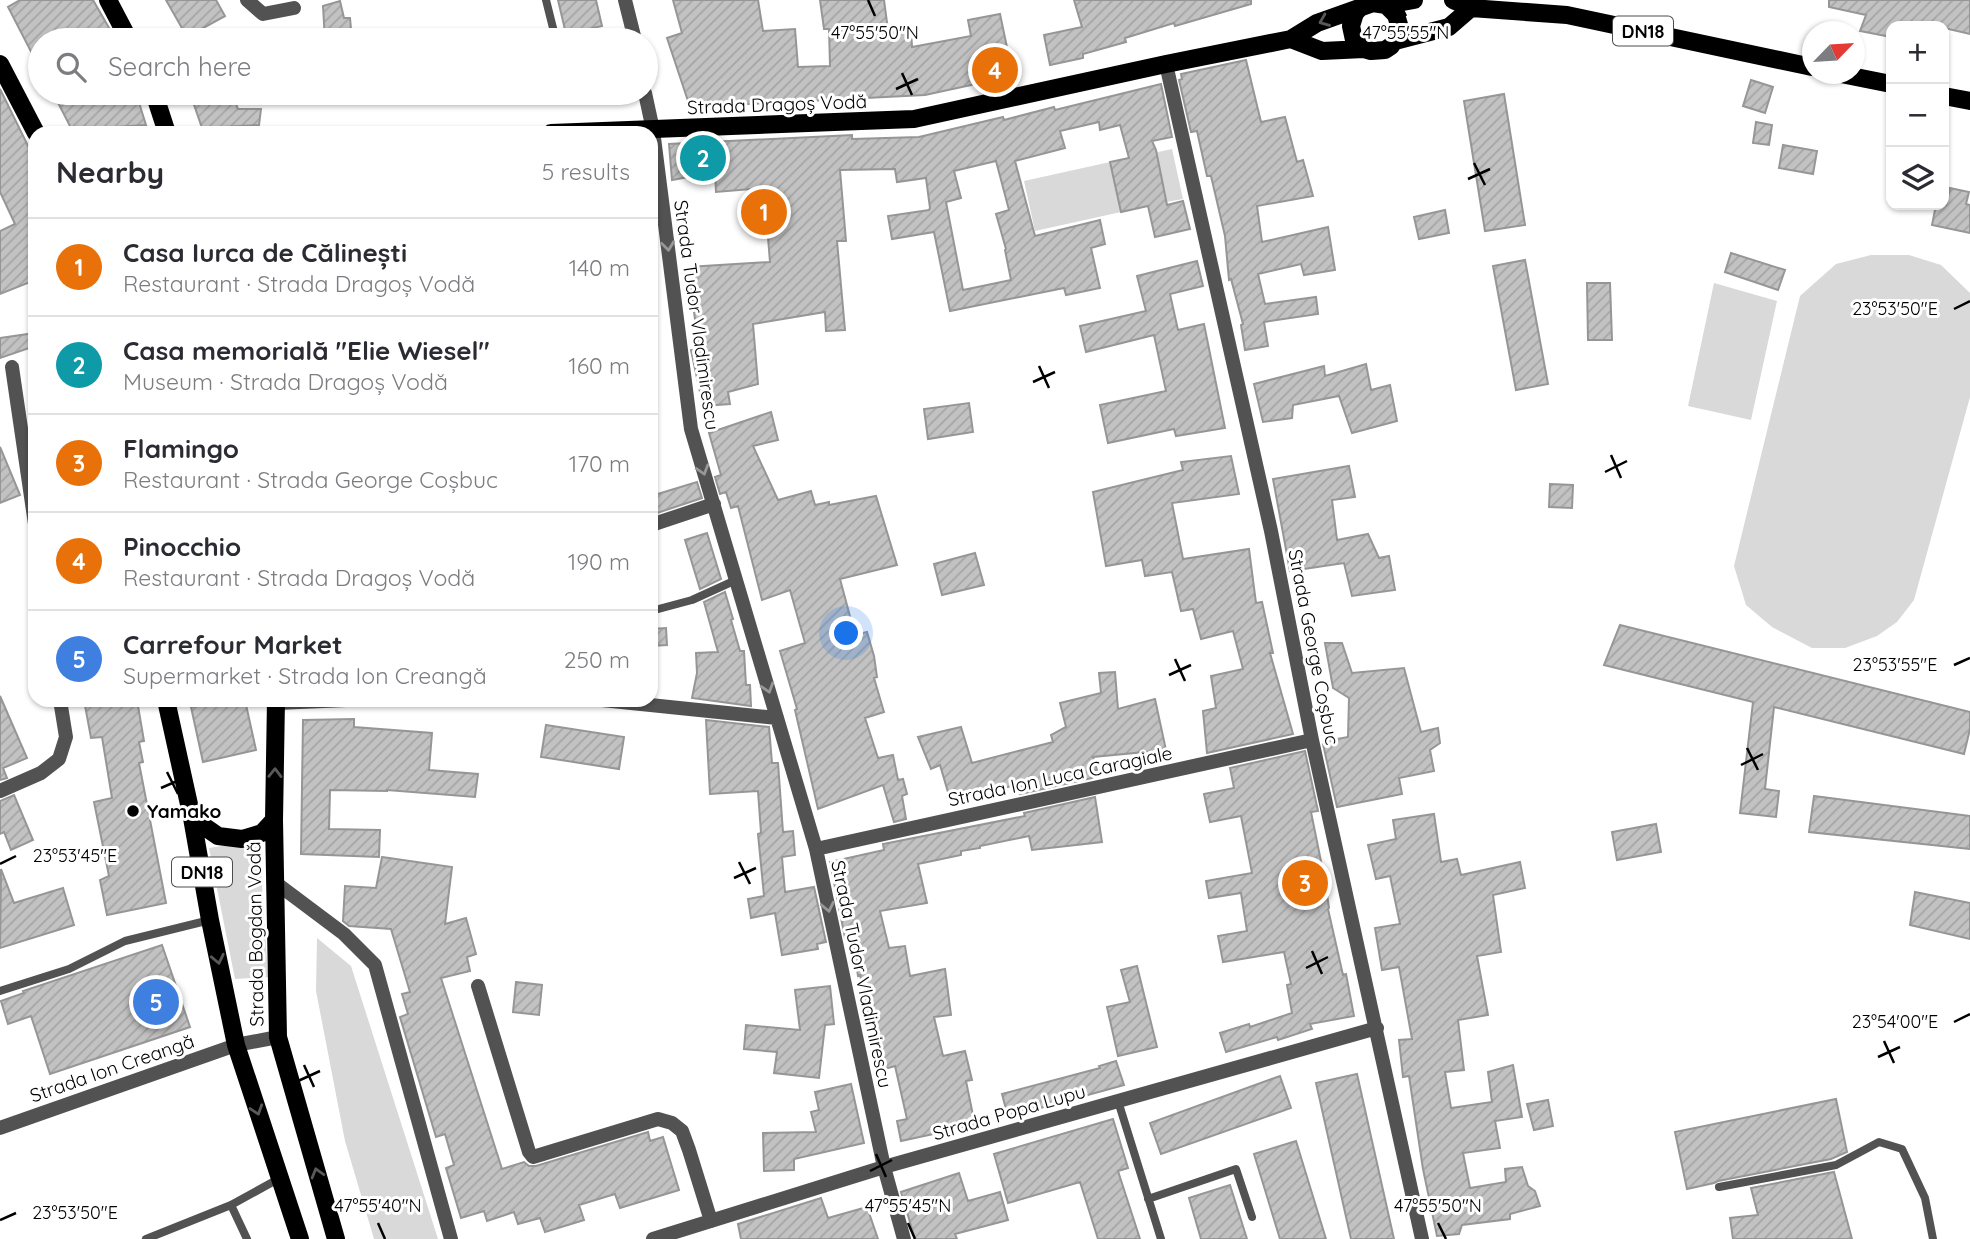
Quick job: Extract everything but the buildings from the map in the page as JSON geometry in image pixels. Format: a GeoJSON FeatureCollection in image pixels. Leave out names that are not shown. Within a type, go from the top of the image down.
{"type":"FeatureCollection","features":[{"type":"Feature","properties":{"kind":"main road"},"geometry":{"type":"LineString","coordinates":[[108,0],[123,28]]}},
{"type":"Feature","properties":{"kind":"main road"},"geometry":{"type":"LineString","coordinates":[[1364,49],[1354,40],[1351,26],[1355,13],[1360,8],[1373,3],[1386,5],[1414,0]]}},
{"type":"Feature","properties":{"kind":"main road","name":"DN18"},"geometry":{"type":"LineString","coordinates":[[1453,0],[1471,8],[1567,16],[1802,65]]}},
{"type":"Feature","properties":{"kind":"main road"},"geometry":{"type":"LineString","coordinates":[[1291,39],[1322,51],[1385,50],[1398,35],[1399,21],[1386,5]]}},
{"type":"Feature","properties":{"kind":"main road","name":"Strada Dragoș Vodă"},"geometry":{"type":"LineString","coordinates":[[658,130],[914,119],[1291,39],[1317,23],[1360,8]]}},
{"type":"Feature","properties":{"kind":"main road"},"geometry":{"type":"LineString","coordinates":[[1395,41],[1449,27],[1471,8]]}},
{"type":"Feature","properties":{"kind":"main road"},"geometry":{"type":"LineString","coordinates":[[0,64],[32,126]]}},
{"type":"Feature","properties":{"kind":"main road"},"geometry":{"type":"LineString","coordinates":[[1865,79],[1886,83]]}},
{"type":"Feature","properties":{"kind":"main road"},"geometry":{"type":"LineString","coordinates":[[1949,97],[1970,101]]}},
{"type":"Feature","properties":{"kind":"main road"},"geometry":{"type":"LineString","coordinates":[[158,105],[165,126]]}},
{"type":"Feature","properties":{"kind":"main road","name":"Strada Bogdan Vodă"},"geometry":{"type":"LineString","coordinates":[[168,707],[236,1045],[300,1239]]}},
{"type":"Feature","properties":{"kind":"main road","name":"Strada Bogdan Vodă"},"geometry":{"type":"LineString","coordinates":[[276,707],[274,820],[278,1037],[336,1239]]}},
{"type":"Feature","properties":{"kind":"main road"},"geometry":{"type":"LineString","coordinates":[[192,818],[218,836],[242,839],[261,833],[274,820]]}},
{"type":"Feature","properties":{"kind":"street"},"geometry":{"type":"LineString","coordinates":[[247,0],[263,14],[294,8]]}},
{"type":"Feature","properties":{"kind":"street"},"geometry":{"type":"LineString","coordinates":[[625,0],[632,28]]}},
{"type":"Feature","properties":{"kind":"street","name":"Strada George Coșbuc"},"geometry":{"type":"LineString","coordinates":[[1166,64],[1271,531],[1312,740],[1422,1239]]}},
{"type":"Feature","properties":{"kind":"street","name":"Strada Tudor Vladimirescu"},"geometry":{"type":"LineString","coordinates":[[648,105],[652,126]]}},
{"type":"Feature","properties":{"kind":"street","name":"Strada Tudor Vladimirescu"},"geometry":{"type":"LineString","coordinates":[[658,169],[691,429],[816,849],[884,1167],[904,1239]]}},
{"type":"Feature","properties":{"kind":"street"},"geometry":{"type":"LineString","coordinates":[[12,367],[28,476]]}},
{"type":"Feature","properties":{"kind":"street"},"geometry":{"type":"LineString","coordinates":[[658,523],[713,504]]}},
{"type":"Feature","properties":{"kind":"street"},"geometry":{"type":"LineString","coordinates":[[658,706],[777,718]]}},
{"type":"Feature","properties":{"kind":"street"},"geometry":{"type":"LineString","coordinates":[[0,791],[41,773],[59,760],[66,737],[61,707]]}},
{"type":"Feature","properties":{"kind":"street","name":"Strada Ion Luca Caragiale"},"geometry":{"type":"LineString","coordinates":[[816,849],[1312,740]]}},
{"type":"Feature","properties":{"kind":"street"},"geometry":{"type":"LineString","coordinates":[[276,884],[344,934],[374,965],[451,1239]]}},
{"type":"Feature","properties":{"kind":"street"},"geometry":{"type":"LineString","coordinates":[[478,986],[529,1152],[533,1157],[658,1119],[672,1123],[682,1131],[686,1141],[711,1221]]}},
{"type":"Feature","properties":{"kind":"street","name":"Strada Popa Lupu"},"geometry":{"type":"LineString","coordinates":[[653,1239],[692,1233],[711,1221],[884,1167],[1377,1028]]}},
{"type":"Feature","properties":{"kind":"street","name":"Strada Ion Creangă"},"geometry":{"type":"LineString","coordinates":[[0,1128],[236,1045],[278,1037]]}},
{"type":"Feature","properties":{"kind":"lane"},"geometry":{"type":"LineString","coordinates":[[546,0],[553,28]]}},
{"type":"Feature","properties":{"kind":"lane"},"geometry":{"type":"LineString","coordinates":[[658,609],[692,600],[736,580]]}},
{"type":"Feature","properties":{"kind":"lane"},"geometry":{"type":"LineString","coordinates":[[0,991],[69,969],[125,941],[210,919]]}},
{"type":"Feature","properties":{"kind":"lane"},"geometry":{"type":"LineString","coordinates":[[1118,1101],[1160,1239]]}},
{"type":"Feature","properties":{"kind":"lane"},"geometry":{"type":"LineString","coordinates":[[1718,1187],[1836,1166],[1879,1142],[1902,1149],[1925,1198],[1933,1239]]}},
{"type":"Feature","properties":{"kind":"lane"},"geometry":{"type":"LineString","coordinates":[[1148,1199],[1236,1169],[1252,1217]]}},
{"type":"Feature","properties":{"kind":"lane"},"geometry":{"type":"LineString","coordinates":[[146,1239],[231,1205],[280,1178]]}},
{"type":"Feature","properties":{"kind":"lane"},"geometry":{"type":"LineString","coordinates":[[231,1205],[247,1239]]}},
{"type":"Feature","properties":{"kind":"shaded area"},"geometry":{"type":"Polygon","coordinates":[[[1172,149],[1183,199],[1160,203],[1162,177],[1149,154],[1172,149]]]}},
{"type":"Feature","properties":{"kind":"shaded area"},"geometry":{"type":"Polygon","coordinates":[[[1110,162],[1121,212],[1035,231],[1024,181],[1110,162]]]}},
{"type":"Feature","properties":{"kind":"shaded area"},"geometry":{"type":"Polygon","coordinates":[[[1871,255],[1909,255],[1941,265],[1970,293],[1970,397],[1914,600],[1897,622],[1877,636],[1845,648],[1812,648],[1772,627],[1746,605],[1734,566],[1800,296],[1836,264],[1871,255]]]}},
{"type":"Feature","properties":{"kind":"shaded area"},"geometry":{"type":"Polygon","coordinates":[[[1714,283],[1777,301],[1751,420],[1688,406],[1714,283]]]}},
{"type":"Feature","properties":{"kind":"shaded area"},"geometry":{"type":"Polygon","coordinates":[[[259,840],[268,977],[235,979],[209,848],[259,840]]]}},
{"type":"Feature","properties":{"kind":"shaded area"},"geometry":{"type":"Polygon","coordinates":[[[317,938],[351,966],[438,1239],[374,1239],[345,1141],[316,991],[317,938]]]}},
{"type":"Feature","properties":{"kind":"place","name":"Pinocchio"},"geometry":{"type":"Point","coordinates":[995,70]}},
{"type":"Feature","properties":{"kind":"place","name":"Casa memorială \"Elie Wiesel\""},"geometry":{"type":"Point","coordinates":[703,158]}},
{"type":"Feature","properties":{"kind":"place","name":"Casa Iurca de Călinești"},"geometry":{"type":"Point","coordinates":[764,212]}},
{"type":"Feature","properties":{"kind":"place","name":"Yamako"},"geometry":{"type":"Point","coordinates":[133,811]}},
{"type":"Feature","properties":{"kind":"place","name":"Flamingo"},"geometry":{"type":"Point","coordinates":[1305,883]}},
{"type":"Feature","properties":{"kind":"place","name":"Carrefour Market"},"geometry":{"type":"Point","coordinates":[156,1002]}}]}
